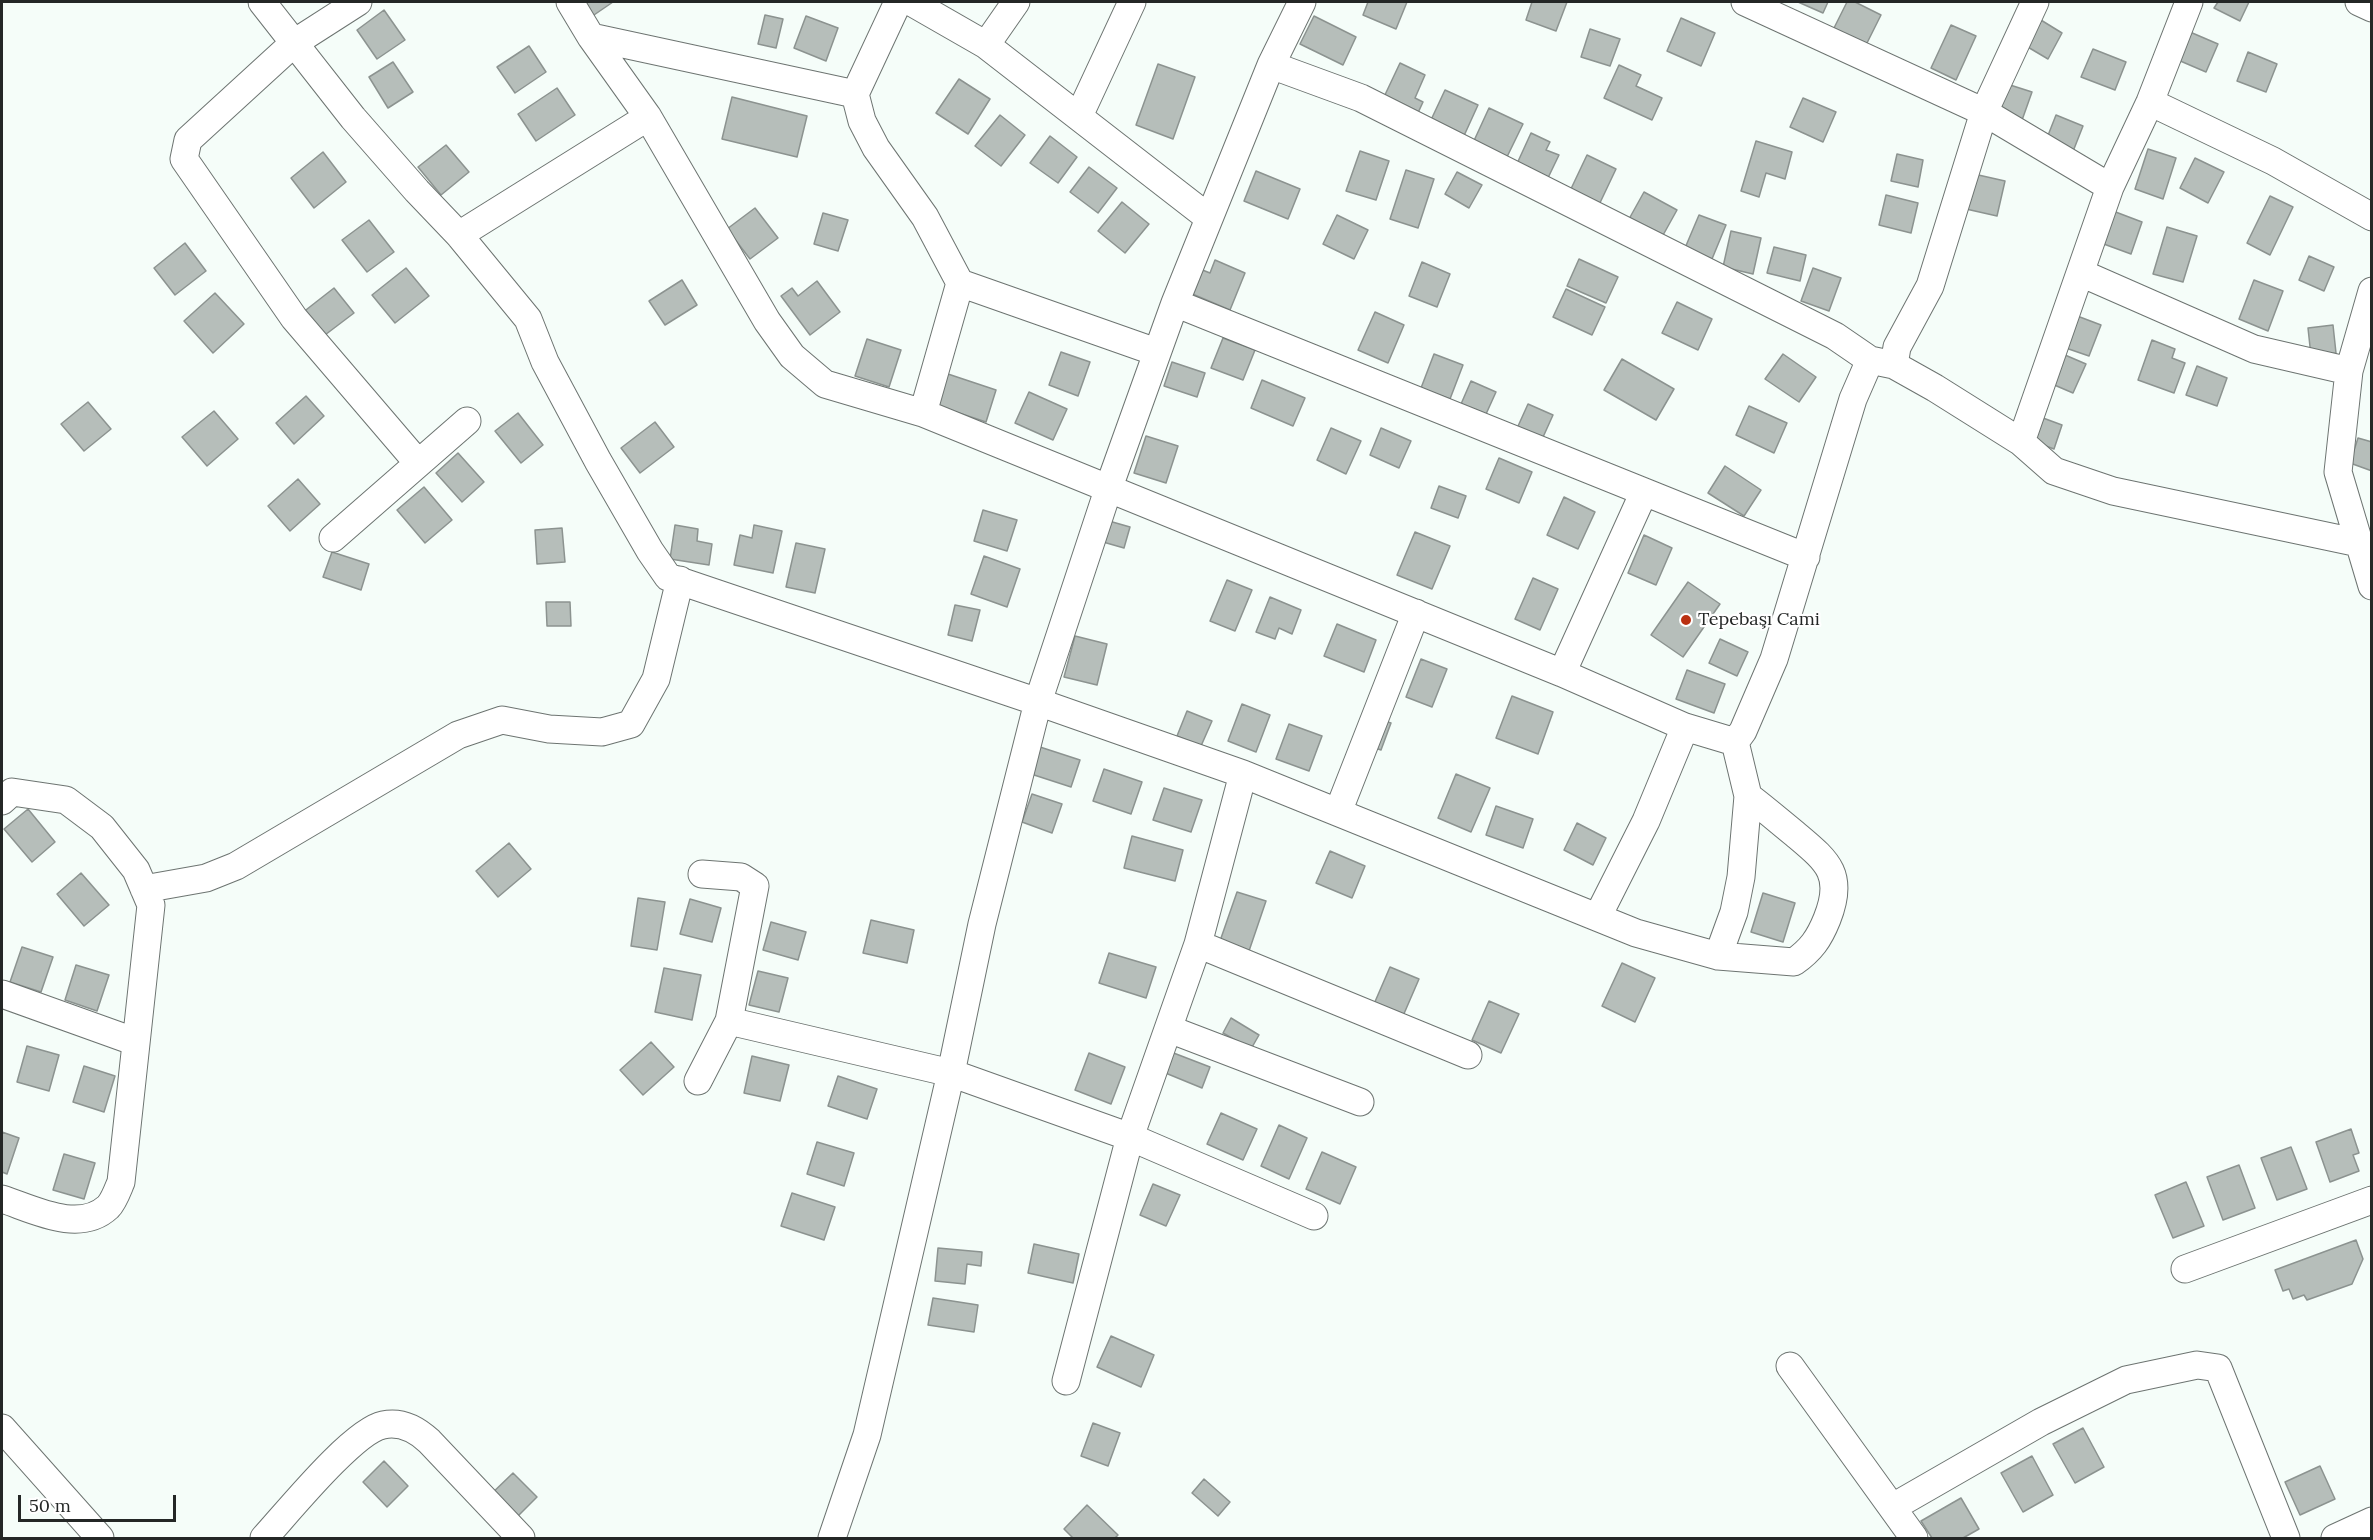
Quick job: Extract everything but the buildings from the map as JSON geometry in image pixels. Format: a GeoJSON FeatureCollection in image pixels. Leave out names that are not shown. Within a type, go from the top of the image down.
{"type":"FeatureCollection","features":[{"type":"Feature","properties":{"kind":"street"},"geometry":{"type":"LineString","coordinates":[[262,2],[353,118],[459,235],[528,319],[545,362],[650,551],[668,577],[1244,774],[1636,933],[1718,956],[1794,962],[1820,939],[1833,905],[1832,876],[1823,858],[1748,796]]}},
{"type":"Feature","properties":{"kind":"street"},"geometry":{"type":"LineString","coordinates":[[358,2],[294,43],[188,140],[184,159],[294,318],[418,463]]}},
{"type":"Feature","properties":{"kind":"street"},"geometry":{"type":"LineString","coordinates":[[570,2],[591,37],[648,117],[767,321],[792,356],[825,384],[923,412],[1562,673],[1685,728],[1735,742]]}},
{"type":"Feature","properties":{"kind":"street"},"geometry":{"type":"LineString","coordinates":[[898,2],[855,94],[861,121],[876,148],[925,217],[960,283],[1156,352]]}},
{"type":"Feature","properties":{"kind":"street"},"geometry":{"type":"LineString","coordinates":[[911,2],[986,45],[1209,218]]}},
{"type":"Feature","properties":{"kind":"street"},"geometry":{"type":"LineString","coordinates":[[986,45],[1016,2]]}},
{"type":"Feature","properties":{"kind":"street"},"geometry":{"type":"LineString","coordinates":[[1079,116],[1132,2]]}},
{"type":"Feature","properties":{"kind":"street"},"geometry":{"type":"LineString","coordinates":[[832,1539],[867,1435],[951,1073],[982,924],[1038,702],[1109,487],[1174,303],[1271,65],[1302,2]]}},
{"type":"Feature","properties":{"kind":"street"},"geometry":{"type":"LineString","coordinates":[[1745,2],[1984,112],[2110,187]]}},
{"type":"Feature","properties":{"kind":"street"},"geometry":{"type":"LineString","coordinates":[[1718,956],[1734,912],[1741,877],[1748,796],[1735,742],[1743,731],[1774,659],[1852,399],[1897,347],[1930,286],[1984,112],[2035,2]]}},
{"type":"Feature","properties":{"kind":"street"},"geometry":{"type":"LineString","coordinates":[[2021,442],[2110,187],[2150,102],[2189,2]]}},
{"type":"Feature","properties":{"kind":"street"},"geometry":{"type":"LineString","coordinates":[[2359,2],[2372,8]]}},
{"type":"Feature","properties":{"kind":"street"},"geometry":{"type":"LineString","coordinates":[[591,37],[855,94]]}},
{"type":"Feature","properties":{"kind":"street"},"geometry":{"type":"LineString","coordinates":[[1271,65],[1361,98],[1935,387],[2021,442],[2054,471],[2113,491],[2359,543]]}},
{"type":"Feature","properties":{"kind":"street"},"geometry":{"type":"LineString","coordinates":[[2150,102],[2273,161],[2372,217]]}},
{"type":"Feature","properties":{"kind":"street"},"geometry":{"type":"LineString","coordinates":[[459,235],[648,117]]}},
{"type":"Feature","properties":{"kind":"street"},"geometry":{"type":"LineString","coordinates":[[2081,273],[2254,349],[2349,371]]}},
{"type":"Feature","properties":{"kind":"street"},"geometry":{"type":"LineString","coordinates":[[923,412],[960,283]]}},
{"type":"Feature","properties":{"kind":"street"},"geometry":{"type":"LineString","coordinates":[[2372,291],[2349,371],[2338,472],[2372,586]]}},
{"type":"Feature","properties":{"kind":"street"},"geometry":{"type":"LineString","coordinates":[[1174,303],[1806,557]]}},
{"type":"Feature","properties":{"kind":"street"},"geometry":{"type":"LineString","coordinates":[[333,538],[467,421]]}},
{"type":"Feature","properties":{"kind":"street"},"geometry":{"type":"LineString","coordinates":[[1562,673],[1644,492]]}},
{"type":"Feature","properties":{"kind":"street"},"geometry":{"type":"LineString","coordinates":[[144,889],[206,878],[236,866],[458,735],[469,731],[502,720],[549,729],[602,732],[631,724],[656,678],[680,580]]}},
{"type":"Feature","properties":{"kind":"street"},"geometry":{"type":"LineString","coordinates":[[1338,812],[1416,613]]}},
{"type":"Feature","properties":{"kind":"street"},"geometry":{"type":"LineString","coordinates":[[1598,916],[1646,821],[1685,728]]}},
{"type":"Feature","properties":{"kind":"street"},"geometry":{"type":"LineString","coordinates":[[1066,1381],[1130,1137],[1198,944],[1244,774]]}},
{"type":"Feature","properties":{"kind":"street"},"geometry":{"type":"LineString","coordinates":[[2,801],[12,792],[66,800],[102,828],[136,870],[151,905],[121,1182],[109,1206],[88,1218],[69,1220],[2,1199]]}},
{"type":"Feature","properties":{"kind":"street"},"geometry":{"type":"LineString","coordinates":[[698,1081],[729,1021],[755,886],[741,877],[702,874]]}},
{"type":"Feature","properties":{"kind":"street"},"geometry":{"type":"LineString","coordinates":[[1198,944],[1468,1055]]}},
{"type":"Feature","properties":{"kind":"street"},"geometry":{"type":"LineString","coordinates":[[2,994],[136,1042]]}},
{"type":"Feature","properties":{"kind":"street"},"geometry":{"type":"LineString","coordinates":[[729,1021],[951,1073],[1130,1137],[1314,1216]]}},
{"type":"Feature","properties":{"kind":"street"},"geometry":{"type":"LineString","coordinates":[[1169,1029],[1360,1102]]}},
{"type":"Feature","properties":{"kind":"street"},"geometry":{"type":"LineString","coordinates":[[2185,1269],[2372,1200]]}},
{"type":"Feature","properties":{"kind":"street"},"geometry":{"type":"LineString","coordinates":[[1893,1507],[2041,1422],[2126,1380],[2197,1365],[2218,1368],[2286,1539]]}},
{"type":"Feature","properties":{"kind":"street"},"geometry":{"type":"LineString","coordinates":[[1790,1366],[1914,1539]]}},
{"type":"Feature","properties":{"kind":"street"},"geometry":{"type":"LineString","coordinates":[[264,1539],[360,1435],[382,1425],[398,1424],[417,1430],[429,1441],[521,1539]]}},
{"type":"Feature","properties":{"kind":"street"},"geometry":{"type":"LineString","coordinates":[[2,1428],[100,1539]]}},
{"type":"Feature","properties":{"kind":"street"},"geometry":{"type":"LineString","coordinates":[[2335,1539],[2372,1521]]}},
{"type":"Feature","properties":{"kind":"place","name":"Tepebaşı Cami"},"geometry":{"type":"Point","coordinates":[1686,620]}}]}
